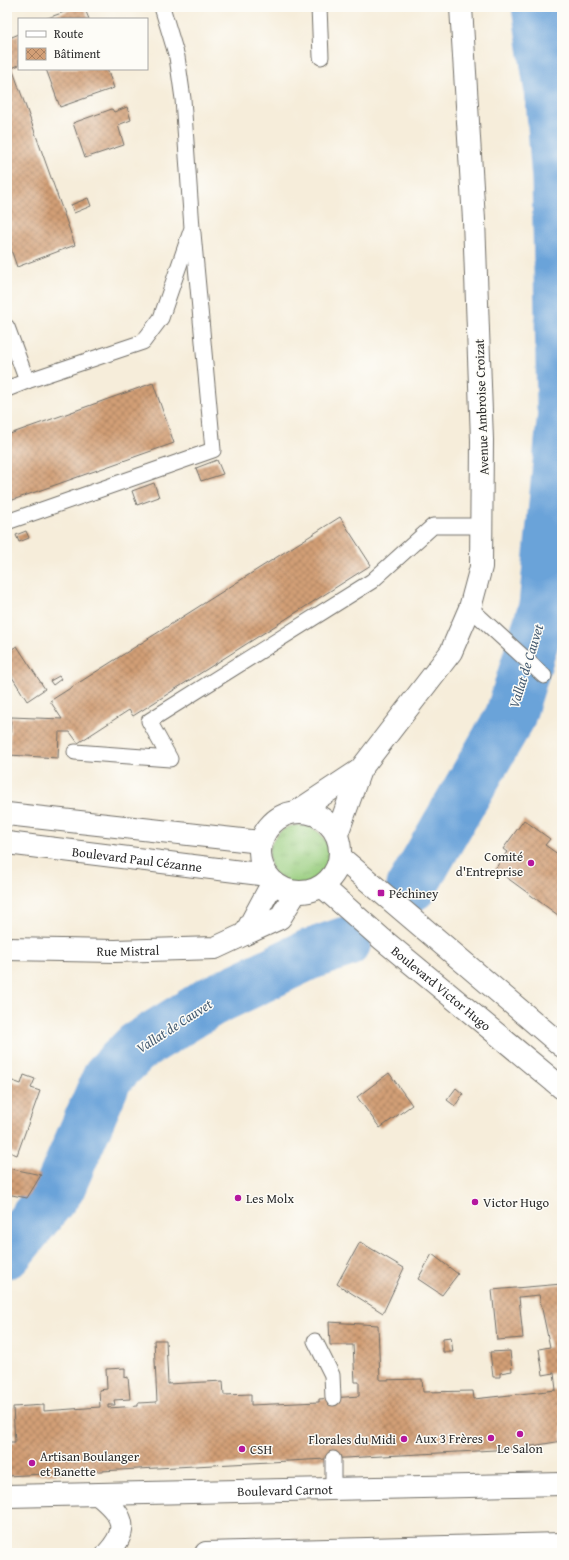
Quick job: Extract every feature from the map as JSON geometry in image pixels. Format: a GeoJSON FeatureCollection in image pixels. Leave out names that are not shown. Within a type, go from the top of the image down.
{"type":"FeatureCollection","features":[{"type":"Feature","properties":{"kind":"main road","name":"Avenue Ambroise Croizat"},"geometry":{"type":"LineString","coordinates":[[337,834],[360,770],[451,652],[470,608],[482,567],[484,475],[474,220],[461,7]]}},
{"type":"Feature","properties":{"kind":"main road","name":"Avenue Ambroise Croizat"},"geometry":{"type":"LineString","coordinates":[[298,811],[360,770]]}},
{"type":"Feature","properties":{"kind":"main road"},"geometry":{"type":"LineString","coordinates":[[298,811],[314,814],[327,822],[337,834],[340,846],[340,857],[337,868],[331,878],[322,886],[309,892],[296,892],[284,889],[270,879],[260,859],[261,842],[266,830],[274,821],[286,814],[298,811]]}},
{"type":"Feature","properties":{"kind":"main road"},"geometry":{"type":"LineString","coordinates":[[7,814],[261,842]]}},
{"type":"Feature","properties":{"kind":"main road","name":"Boulevard Paul Cézanne"},"geometry":{"type":"LineString","coordinates":[[7,844],[270,879]]}},
{"type":"Feature","properties":{"kind":"main road"},"geometry":{"type":"LineString","coordinates":[[340,857],[562,1046]]}},
{"type":"Feature","properties":{"kind":"main road"},"geometry":{"type":"LineString","coordinates":[[245,934],[270,879]]}},
{"type":"Feature","properties":{"kind":"main road","name":"Boulevard Victor Hugo"},"geometry":{"type":"LineString","coordinates":[[322,886],[382,940],[562,1088]]}},
{"type":"Feature","properties":{"kind":"main road","name":"Rue Mistral"},"geometry":{"type":"LineString","coordinates":[[7,949],[115,951],[215,948],[280,918],[296,892]]}},
{"type":"Feature","properties":{"kind":"main road","name":"Boulevard Carnot"},"geometry":{"type":"LineString","coordinates":[[7,1496],[562,1484]]}},
{"type":"Feature","properties":{"kind":"main road"},"geometry":{"type":"LineString","coordinates":[[99,1495],[114,1508],[122,1524],[118,1542],[108,1553]]}},
{"type":"Feature","properties":{"kind":"main road"},"geometry":{"type":"LineString","coordinates":[[206,1553],[562,1544]]}},
{"type":"Feature","properties":{"kind":"lane"},"geometry":{"type":"LineString","coordinates":[[7,522],[213,450],[192,228],[183,99],[177,57],[162,7]]}},
{"type":"Feature","properties":{"kind":"lane"},"geometry":{"type":"LineString","coordinates":[[319,7],[320,57]]}},
{"type":"Feature","properties":{"kind":"lane"},"geometry":{"type":"LineString","coordinates":[[7,389],[27,380],[143,342],[161,318],[192,228]]}},
{"type":"Feature","properties":{"kind":"lane"},"geometry":{"type":"LineString","coordinates":[[7,327],[27,380]]}},
{"type":"Feature","properties":{"kind":"lane"},"geometry":{"type":"LineString","coordinates":[[75,752],[170,759],[150,721],[372,581],[433,526],[482,526]]}},
{"type":"Feature","properties":{"kind":"lane"},"geometry":{"type":"LineString","coordinates":[[470,608],[539,671]]}},
{"type":"Feature","properties":{"kind":"lane"},"geometry":{"type":"LineString","coordinates":[[315,1341],[332,1375],[333,1398]]}},
{"type":"Feature","properties":{"kind":"lane"},"geometry":{"type":"LineString","coordinates":[[333,1459],[333,1490]]}},
{"type":"Feature","properties":{"kind":"green space"},"geometry":{"type":"Polygon","coordinates":[[[299,825],[315,830],[320,834],[324,839],[329,855],[324,871],[320,876],[315,880],[299,885],[283,880],[278,876],[274,871],[269,855],[274,839],[278,834],[283,830],[299,825]]]}},
{"type":"Feature","properties":{"kind":"building"},"geometry":{"type":"Polygon","coordinates":[[[78,7],[84,7],[89,18],[48,18],[78,7]]]}},
{"type":"Feature","properties":{"kind":"building"},"geometry":{"type":"Polygon","coordinates":[[[18,34],[18,65],[12,68],[75,245],[17,267],[7,238],[7,39],[18,34]]]}},
{"type":"Feature","properties":{"kind":"building"},"geometry":{"type":"Polygon","coordinates":[[[46,70],[107,70],[114,88],[60,107],[46,70]]]}},
{"type":"Feature","properties":{"kind":"building"},"geometry":{"type":"Polygon","coordinates":[[[127,107],[131,120],[118,125],[124,145],[85,158],[73,123],[112,109],[114,112],[127,107]]]}},
{"type":"Feature","properties":{"kind":"building"},"geometry":{"type":"Polygon","coordinates":[[[88,198],[91,206],[74,213],[71,205],[88,198]]]}},
{"type":"Feature","properties":{"kind":"building"},"geometry":{"type":"Polygon","coordinates":[[[153,383],[174,443],[7,502],[7,435],[153,383]]]}},
{"type":"Feature","properties":{"kind":"building"},"geometry":{"type":"Polygon","coordinates":[[[217,460],[223,474],[201,481],[196,468],[217,460]]]}},
{"type":"Feature","properties":{"kind":"building"},"geometry":{"type":"Polygon","coordinates":[[[154,483],[159,497],[137,505],[132,491],[154,483]]]}},
{"type":"Feature","properties":{"kind":"building"},"geometry":{"type":"Polygon","coordinates":[[[340,517],[371,565],[133,716],[129,710],[78,743],[70,732],[59,732],[58,758],[9,755],[11,717],[62,719],[50,701],[340,517]]]}},
{"type":"Feature","properties":{"kind":"building"},"geometry":{"type":"Polygon","coordinates":[[[26,531],[29,538],[19,542],[16,535],[26,531]]]}},
{"type":"Feature","properties":{"kind":"building"},"geometry":{"type":"Polygon","coordinates":[[[17,646],[45,689],[27,701],[7,669],[7,652],[17,646]]]}},
{"type":"Feature","properties":{"kind":"building"},"geometry":{"type":"Polygon","coordinates":[[[59,676],[61,679],[53,685],[50,681],[59,676]]]}},
{"type":"Feature","properties":{"kind":"building","name":"Comité d'Entreprise"},"geometry":{"type":"Polygon","coordinates":[[[524,820],[550,839],[545,845],[562,857],[562,918],[495,869],[507,852],[503,849],[524,820]]]}},
{"type":"Feature","properties":{"kind":"building"},"geometry":{"type":"Polygon","coordinates":[[[389,1073],[412,1105],[380,1128],[357,1097],[389,1073]]]}},
{"type":"Feature","properties":{"kind":"building"},"geometry":{"type":"Polygon","coordinates":[[[24,1075],[35,1079],[31,1088],[40,1091],[17,1155],[7,1151],[7,1079],[21,1084],[24,1075]]]}},
{"type":"Feature","properties":{"kind":"building"},"geometry":{"type":"Polygon","coordinates":[[[456,1088],[463,1094],[455,1106],[447,1100],[456,1088]]]}},
{"type":"Feature","properties":{"kind":"building"},"geometry":{"type":"Polygon","coordinates":[[[8,1168],[41,1175],[27,1198],[7,1194],[8,1168]]]}},
{"type":"Feature","properties":{"kind":"building"},"geometry":{"type":"Polygon","coordinates":[[[360,1242],[404,1268],[383,1313],[337,1284],[360,1242]]]}},
{"type":"Feature","properties":{"kind":"building"},"geometry":{"type":"Polygon","coordinates":[[[432,1254],[458,1274],[442,1295],[418,1279],[432,1254]]]}},
{"type":"Feature","properties":{"kind":"building"},"geometry":{"type":"Polygon","coordinates":[[[562,1284],[562,1441],[514,1449],[7,1476],[7,1442],[15,1442],[13,1407],[44,1405],[44,1411],[100,1407],[99,1390],[107,1389],[106,1369],[125,1368],[125,1378],[128,1377],[130,1399],[114,1400],[115,1405],[108,1405],[108,1408],[138,1406],[138,1403],[157,1402],[154,1340],[166,1340],[168,1384],[223,1381],[224,1395],[251,1394],[251,1405],[319,1402],[319,1399],[359,1396],[359,1382],[355,1382],[353,1345],[330,1345],[329,1322],[378,1325],[380,1380],[422,1379],[423,1392],[473,1391],[474,1399],[556,1390],[554,1373],[543,1375],[539,1349],[550,1347],[539,1295],[519,1297],[523,1338],[497,1340],[492,1290],[562,1284]]]}},
{"type":"Feature","properties":{"kind":"building"},"geometry":{"type":"Polygon","coordinates":[[[451,1337],[453,1352],[443,1352],[443,1338],[451,1337]]]}},
{"type":"Feature","properties":{"kind":"building"},"geometry":{"type":"Polygon","coordinates":[[[510,1351],[512,1371],[500,1373],[500,1377],[493,1377],[490,1352],[510,1351]]]}},
{"type":"Feature","properties":{"kind":"waterway","name":"Vallat de Cauvet"},"geometry":{"type":"LineString","coordinates":[[537,7],[551,99],[557,181],[562,408]]}},
{"type":"Feature","properties":{"kind":"waterway","name":"Vallat de Cauvet"},"geometry":{"type":"LineString","coordinates":[[412,886],[510,717],[544,606],[562,421]]}},
{"type":"Feature","properties":{"kind":"waterway","name":"Vallat de Cauvet"},"geometry":{"type":"LineString","coordinates":[[7,1253],[60,1187],[108,1076],[137,1047],[210,1002],[308,955],[346,942]]}},
{"type":"Feature","properties":{"kind":"place","name":"Comité d'Entreprise"},"geometry":{"type":"Point","coordinates":[531,863]}},
{"type":"Feature","properties":{"kind":"place","name":"Péchiney"},"geometry":{"type":"Point","coordinates":[381,893]}},
{"type":"Feature","properties":{"kind":"place","name":"Les Molx"},"geometry":{"type":"Point","coordinates":[238,1198]}},
{"type":"Feature","properties":{"kind":"place","name":"Victor Hugo"},"geometry":{"type":"Point","coordinates":[475,1202]}},
{"type":"Feature","properties":{"kind":"place","name":"Le Salon"},"geometry":{"type":"Point","coordinates":[520,1434]}},
{"type":"Feature","properties":{"kind":"place","name":"Aux 3 Frères"},"geometry":{"type":"Point","coordinates":[491,1438]}},
{"type":"Feature","properties":{"kind":"place","name":"Florales du Midi"},"geometry":{"type":"Point","coordinates":[404,1439]}},
{"type":"Feature","properties":{"kind":"place","name":"CSH"},"geometry":{"type":"Point","coordinates":[242,1449]}},
{"type":"Feature","properties":{"kind":"place","name":"Artisan Boulanger et Banette"},"geometry":{"type":"Point","coordinates":[32,1463]}}]}
